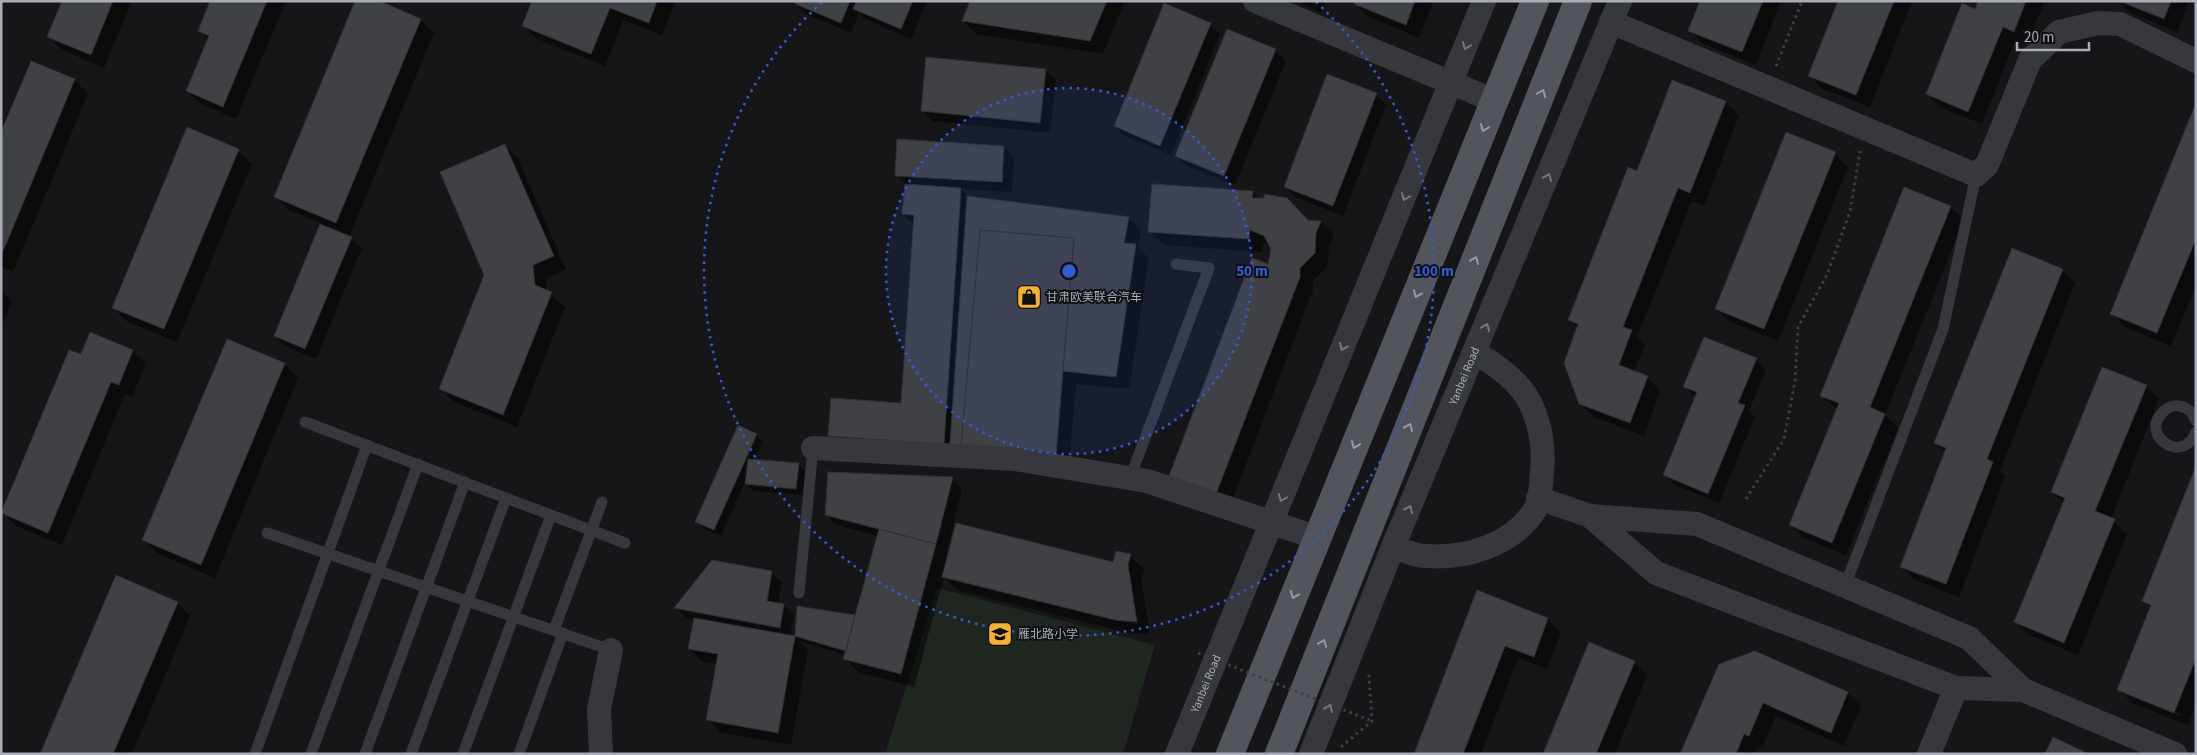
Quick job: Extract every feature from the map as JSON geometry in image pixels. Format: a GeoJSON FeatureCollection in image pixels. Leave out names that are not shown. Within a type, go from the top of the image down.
{"type":"FeatureCollection","features":[{"type":"Feature","properties":{"kind":"main road"},"geometry":{"type":"LineString","coordinates":[[1230,754],[1535,1]]}},
{"type":"Feature","properties":{"kind":"main road"},"geometry":{"type":"LineString","coordinates":[[1279,754],[1578,1]]}},
{"type":"Feature","properties":{"kind":"street"},"geometry":{"type":"LineString","coordinates":[[1255,1],[1495,101]]}},
{"type":"Feature","properties":{"kind":"street","name":"Yanbei Road"},"geometry":{"type":"LineString","coordinates":[[1177,754],[1484,1]]}},
{"type":"Feature","properties":{"kind":"street"},"geometry":{"type":"LineString","coordinates":[[1616,12],[1767,87],[1976,175],[1986,165],[2030,60],[2059,32],[2098,23],[2120,24],[2196,62]]}},
{"type":"Feature","properties":{"kind":"street","name":"Yanbei Road"},"geometry":{"type":"LineString","coordinates":[[1311,754],[1393,547],[1476,353],[1616,12]]}},
{"type":"Feature","properties":{"kind":"street"},"geometry":{"type":"LineString","coordinates":[[1393,547],[1424,556],[1456,556],[1488,548],[1515,531],[1537,507],[1544,456],[1539,424],[1524,394],[1503,370],[1476,353]]}},
{"type":"Feature","properties":{"kind":"street"},"geometry":{"type":"LineString","coordinates":[[813,448],[1016,459],[1147,481],[1318,538]]}},
{"type":"Feature","properties":{"kind":"street"},"geometry":{"type":"LineString","coordinates":[[1538,498],[1590,516],[1697,524],[1969,638],[2023,690],[2175,754]]}},
{"type":"Feature","properties":{"kind":"street"},"geometry":{"type":"LineString","coordinates":[[1590,516],[1656,573],[1956,688],[2023,690]]}},
{"type":"Feature","properties":{"kind":"street"},"geometry":{"type":"LineString","coordinates":[[601,754],[599,710],[611,650]]}},
{"type":"Feature","properties":{"kind":"street"},"geometry":{"type":"LineString","coordinates":[[1929,754],[1956,688]]}},
{"type":"Feature","properties":{"kind":"lane"},"geometry":{"type":"LineString","coordinates":[[1844,586],[1943,329],[1976,175]]}},
{"type":"Feature","properties":{"kind":"lane"},"geometry":{"type":"LineString","coordinates":[[1130,478],[1210,268],[1176,264]]}},
{"type":"Feature","properties":{"kind":"lane"},"geometry":{"type":"LineString","coordinates":[[2195,434],[2186,445],[2172,447],[2161,440],[2156,427],[2160,414],[2170,407],[2184,407],[2194,415],[2196,420]]}},
{"type":"Feature","properties":{"kind":"lane"},"geometry":{"type":"LineString","coordinates":[[305,422],[626,543]]}},
{"type":"Feature","properties":{"kind":"lane"},"geometry":{"type":"LineString","coordinates":[[255,754],[367,445]]}},
{"type":"Feature","properties":{"kind":"lane"},"geometry":{"type":"LineString","coordinates":[[799,593],[813,448]]}},
{"type":"Feature","properties":{"kind":"lane"},"geometry":{"type":"LineString","coordinates":[[312,754],[377,570],[418,464]]}},
{"type":"Feature","properties":{"kind":"lane"},"geometry":{"type":"LineString","coordinates":[[365,754],[465,482]]}},
{"type":"Feature","properties":{"kind":"lane"},"geometry":{"type":"LineString","coordinates":[[411,754],[506,498]]}},
{"type":"Feature","properties":{"kind":"lane"},"geometry":{"type":"LineString","coordinates":[[518,754],[602,502]]}},
{"type":"Feature","properties":{"kind":"lane"},"geometry":{"type":"LineString","coordinates":[[463,754],[551,514]]}},
{"type":"Feature","properties":{"kind":"lane"},"geometry":{"type":"LineString","coordinates":[[267,533],[611,650]]}},
{"type":"Feature","properties":{"kind":"path"},"geometry":{"type":"LineString","coordinates":[[1767,87],[1802,1]]}},
{"type":"Feature","properties":{"kind":"path"},"geometry":{"type":"LineString","coordinates":[[1746,499],[1784,440],[1795,382],[1798,327],[1826,277],[1850,212],[1863,128]]}},
{"type":"Feature","properties":{"kind":"path"},"geometry":{"type":"LineString","coordinates":[[1198,653],[1372,721]]}},
{"type":"Feature","properties":{"kind":"shaded area"},"geometry":{"type":"Polygon","coordinates":[[[937,588],[1155,645],[1123,754],[885,754],[937,588]]]}},
{"type":"Feature","properties":{"kind":"building"},"geometry":{"type":"Polygon","coordinates":[[[62,1],[113,1],[91,55],[47,37],[62,1]]]}},
{"type":"Feature","properties":{"kind":"building"},"geometry":{"type":"Polygon","coordinates":[[[210,1],[267,1],[223,107],[186,91],[209,36],[198,31],[210,1]]]}},
{"type":"Feature","properties":{"kind":"building"},"geometry":{"type":"Polygon","coordinates":[[[355,1],[380,1],[421,19],[336,223],[274,197],[355,1]]]}},
{"type":"Feature","properties":{"kind":"building"},"geometry":{"type":"Polygon","coordinates":[[[532,1],[657,1],[649,23],[610,8],[591,54],[522,26],[532,1]]]}},
{"type":"Feature","properties":{"kind":"building"},"geometry":{"type":"Polygon","coordinates":[[[796,1],[850,1],[841,23],[795,4],[796,1]]]}},
{"type":"Feature","properties":{"kind":"building"},"geometry":{"type":"Polygon","coordinates":[[[856,1],[913,1],[901,29],[853,9],[856,1]]]}},
{"type":"Feature","properties":{"kind":"building"},"geometry":{"type":"Polygon","coordinates":[[[970,1],[1107,1],[1090,41],[962,21],[970,1]]]}},
{"type":"Feature","properties":{"kind":"building"},"geometry":{"type":"Polygon","coordinates":[[[1355,1],[1415,1],[1406,25],[1354,4],[1355,1]]]}},
{"type":"Feature","properties":{"kind":"building"},"geometry":{"type":"Polygon","coordinates":[[[1700,1],[1763,1],[1742,52],[1688,31],[1700,1]]]}},
{"type":"Feature","properties":{"kind":"building"},"geometry":{"type":"Polygon","coordinates":[[[1838,1],[1894,1],[1856,95],[1808,76],[1838,1]]]}},
{"type":"Feature","properties":{"kind":"building"},"geometry":{"type":"Polygon","coordinates":[[[1978,1],[2026,1],[2014,32],[2003,27],[1968,112],[1926,94],[1962,3],[1975,9],[1978,1]]]}},
{"type":"Feature","properties":{"kind":"building"},"geometry":{"type":"Polygon","coordinates":[[[2119,1],[2171,1],[2164,19],[2119,1]]]}},
{"type":"Feature","properties":{"kind":"building"},"geometry":{"type":"Polygon","coordinates":[[[1164,3],[1211,23],[1160,146],[1114,126],[1164,3]]]}},
{"type":"Feature","properties":{"kind":"building"},"geometry":{"type":"Polygon","coordinates":[[[1227,29],[1276,49],[1224,176],[1175,156],[1227,29]]]}},
{"type":"Feature","properties":{"kind":"building"},"geometry":{"type":"Polygon","coordinates":[[[926,57],[1046,69],[1040,123],[921,111],[926,57]]]}},
{"type":"Feature","properties":{"kind":"building"},"geometry":{"type":"Polygon","coordinates":[[[31,61],[75,79],[1,256],[1,132],[31,61]]]}},
{"type":"Feature","properties":{"kind":"building"},"geometry":{"type":"Polygon","coordinates":[[[1327,74],[1377,93],[1333,206],[1284,187],[1327,74]]]}},
{"type":"Feature","properties":{"kind":"building"},"geometry":{"type":"Polygon","coordinates":[[[1672,80],[1726,101],[1690,193],[1678,188],[1623,327],[1632,330],[1619,365],[1648,376],[1630,423],[1579,404],[1564,363],[1578,324],[1568,320],[1628,167],[1637,171],[1672,80]]]}},
{"type":"Feature","properties":{"kind":"building"},"geometry":{"type":"Polygon","coordinates":[[[2196,103],[2196,239],[2157,333],[2110,314],[2196,103]]]}},
{"type":"Feature","properties":{"kind":"building"},"geometry":{"type":"Polygon","coordinates":[[[187,127],[239,149],[164,329],[112,308],[187,127]]]}},
{"type":"Feature","properties":{"kind":"building"},"geometry":{"type":"Polygon","coordinates":[[[1786,132],[1836,152],[1764,329],[1715,309],[1786,132]]]}},
{"type":"Feature","properties":{"kind":"building"},"geometry":{"type":"Polygon","coordinates":[[[897,139],[1004,146],[1002,182],[895,176],[897,139]]]}},
{"type":"Feature","properties":{"kind":"building"},"geometry":{"type":"Polygon","coordinates":[[[505,144],[554,256],[533,265],[535,285],[552,292],[503,415],[439,389],[484,275],[440,172],[505,144]]]}},
{"type":"Feature","properties":{"kind":"building"},"geometry":{"type":"Polygon","coordinates":[[[905,184],[961,188],[944,444],[828,436],[831,398],[901,403],[914,215],[902,214],[905,184]]]}},
{"type":"Feature","properties":{"kind":"building"},"geometry":{"type":"Polygon","coordinates":[[[1152,184],[1253,191],[1252,198],[1264,198],[1264,194],[1287,198],[1308,220],[1321,221],[1316,233],[1315,253],[1300,268],[1300,277],[1216,494],[1169,476],[1252,258],[1268,264],[1271,249],[1264,236],[1250,230],[1249,239],[1148,232],[1152,184]]]}},
{"type":"Feature","properties":{"kind":"building"},"geometry":{"type":"Polygon","coordinates":[[[1904,187],[1951,206],[1870,407],[1885,414],[1832,543],[1789,525],[1839,403],[1820,396],[1904,187]]]}},
{"type":"Feature","properties":{"kind":"building"},"geometry":{"type":"Polygon","coordinates":[[[967,196],[1129,217],[1124,243],[1136,244],[1116,377],[1063,371],[1074,238],[980,230],[961,446],[950,444],[967,196]]]}},
{"type":"Feature","properties":{"kind":"building"},"geometry":{"type":"Polygon","coordinates":[[[320,224],[352,237],[305,349],[274,336],[320,224]]]}},
{"type":"Feature","properties":{"kind":"building"},"geometry":{"type":"Polygon","coordinates":[[[980,230],[1074,238],[1056,454],[961,446],[980,230]]]}},
{"type":"Feature","properties":{"kind":"building"},"geometry":{"type":"Polygon","coordinates":[[[2012,248],[2063,269],[1987,459],[1993,462],[1946,584],[1900,567],[1946,448],[1934,443],[2012,248]]]}},
{"type":"Feature","properties":{"kind":"building"},"geometry":{"type":"Polygon","coordinates":[[[90,332],[133,350],[119,385],[111,382],[48,533],[1,513],[69,350],[81,354],[90,332]]]}},
{"type":"Feature","properties":{"kind":"building"},"geometry":{"type":"Polygon","coordinates":[[[1704,337],[1757,358],[1738,403],[1745,405],[1708,494],[1663,475],[1697,392],[1683,387],[1704,337]]]}},
{"type":"Feature","properties":{"kind":"building"},"geometry":{"type":"Polygon","coordinates":[[[227,339],[285,363],[201,565],[142,540],[227,339]]]}},
{"type":"Feature","properties":{"kind":"building"},"geometry":{"type":"Polygon","coordinates":[[[2102,367],[2147,385],[2095,511],[2115,519],[2064,643],[2014,622],[2065,498],[2051,492],[2102,367]]]}},
{"type":"Feature","properties":{"kind":"building"},"geometry":{"type":"Polygon","coordinates":[[[738,425],[757,434],[714,530],[695,522],[738,425]]]}},
{"type":"Feature","properties":{"kind":"building"},"geometry":{"type":"Polygon","coordinates":[[[748,459],[799,463],[796,489],[745,484],[748,459]]]}},
{"type":"Feature","properties":{"kind":"building"},"geometry":{"type":"Polygon","coordinates":[[[2196,466],[2196,658],[2174,713],[2117,690],[2151,605],[2142,601],[2196,466]]]}},
{"type":"Feature","properties":{"kind":"building"},"geometry":{"type":"Polygon","coordinates":[[[828,472],[953,477],[936,544],[825,515],[828,472]]]}},
{"type":"Feature","properties":{"kind":"building"},"geometry":{"type":"Polygon","coordinates":[[[956,523],[1113,562],[1116,551],[1131,554],[1128,565],[1137,622],[1115,620],[942,577],[956,523]]]}},
{"type":"Feature","properties":{"kind":"building"},"geometry":{"type":"Polygon","coordinates":[[[879,529],[936,544],[901,674],[843,659],[879,529]]]}},
{"type":"Feature","properties":{"kind":"building"},"geometry":{"type":"Polygon","coordinates":[[[712,560],[772,571],[767,601],[784,604],[780,628],[674,608],[712,560]]]}},
{"type":"Feature","properties":{"kind":"building"},"geometry":{"type":"Polygon","coordinates":[[[116,575],[178,602],[113,754],[40,754],[116,575]]]}},
{"type":"Feature","properties":{"kind":"building"},"geometry":{"type":"Polygon","coordinates":[[[1477,590],[1548,618],[1534,657],[1505,646],[1463,754],[1414,754],[1477,590]]]}},
{"type":"Feature","properties":{"kind":"building"},"geometry":{"type":"Polygon","coordinates":[[[797,606],[855,615],[846,651],[795,636],[797,606]]]}},
{"type":"Feature","properties":{"kind":"building"},"geometry":{"type":"Polygon","coordinates":[[[694,618],[795,636],[778,733],[706,720],[718,654],[688,649],[694,618]]]}},
{"type":"Feature","properties":{"kind":"building"},"geometry":{"type":"Polygon","coordinates":[[[1589,642],[1635,661],[1596,754],[1543,754],[1589,642]]]}},
{"type":"Feature","properties":{"kind":"building"},"geometry":{"type":"Polygon","coordinates":[[[1755,651],[1848,692],[1831,733],[1763,703],[1749,736],[1744,734],[1736,754],[1680,754],[1719,664],[1755,651]]]}},
{"type":"Feature","properties":{"kind":"building"},"geometry":{"type":"Polygon","coordinates":[[[2053,737],[2089,754],[2045,754],[2053,737]]]}},
{"type":"Feature","properties":{"kind":"place","name":"甘肃欧美联合汽车"},"geometry":{"type":"Point","coordinates":[1029,297]}},
{"type":"Feature","properties":{"kind":"place","name":"雁北路小学"},"geometry":{"type":"Point","coordinates":[1000,634]}}]}
